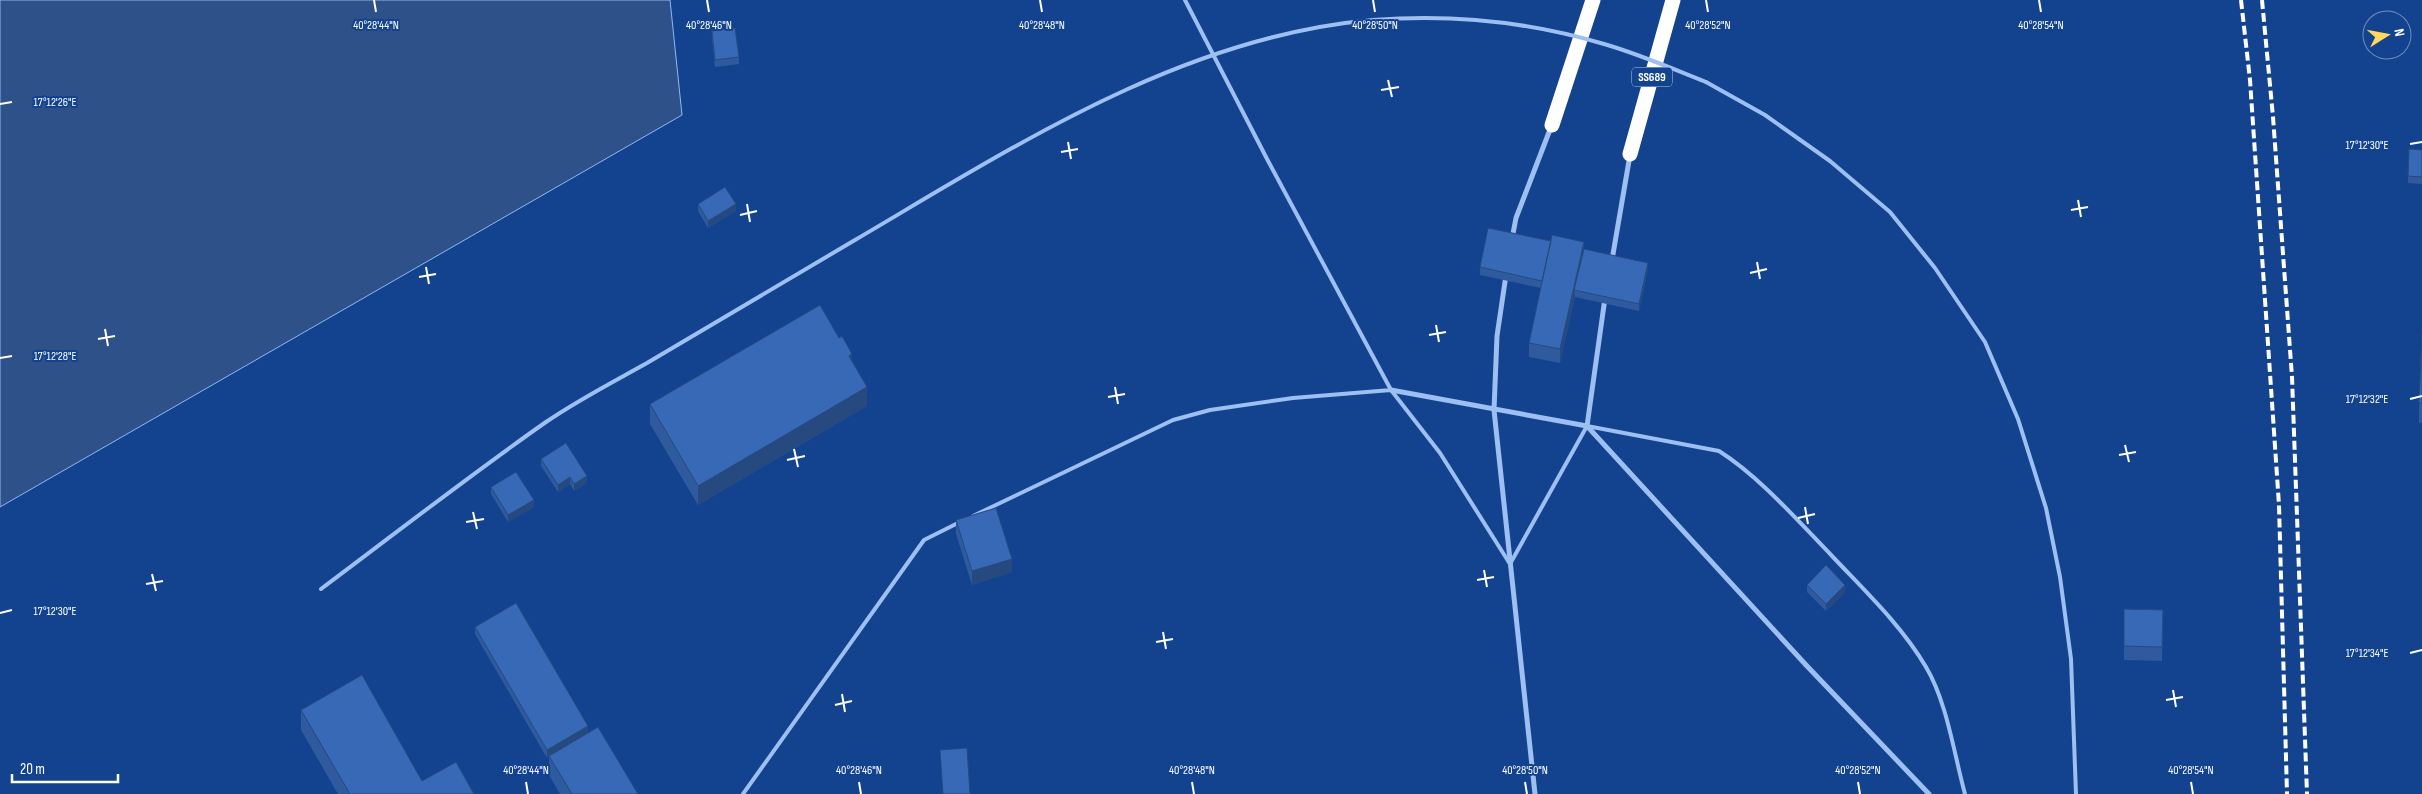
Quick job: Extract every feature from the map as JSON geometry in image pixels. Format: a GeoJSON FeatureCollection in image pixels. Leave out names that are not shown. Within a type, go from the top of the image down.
{"type":"FeatureCollection","features":[{"type":"Feature","properties":{"kind":"highway"},"geometry":{"type":"LineString","coordinates":[[1552,125],[1593,0]]}},
{"type":"Feature","properties":{"kind":"highway","name":"SS689"},"geometry":{"type":"LineString","coordinates":[[1630,154],[1673,0]]}},
{"type":"Feature","properties":{"kind":"street"},"geometry":{"type":"LineString","coordinates":[[1511,246],[1516,218],[1552,125]]}},
{"type":"Feature","properties":{"kind":"street"},"geometry":{"type":"LineString","coordinates":[[1611,265],[1630,154]]}},
{"type":"Feature","properties":{"kind":"street"},"geometry":{"type":"LineString","coordinates":[[1508,264],[1497,336],[1494,410],[1535,794]]}},
{"type":"Feature","properties":{"kind":"street"},"geometry":{"type":"LineString","coordinates":[[1587,426],[1606,293]]}},
{"type":"Feature","properties":{"kind":"street"},"geometry":{"type":"LineString","coordinates":[[1392,390],[1587,426],[1806,665],[1929,794]]}},
{"type":"Feature","properties":{"kind":"lane"},"geometry":{"type":"LineString","coordinates":[[1185,0],[1266,157],[1392,390],[1440,453],[1510,564],[1587,426],[1719,451],[1736,462],[1806,530],[1872,599],[1907,639],[1927,668],[1941,704],[1965,794]]}},
{"type":"Feature","properties":{"kind":"lane"},"geometry":{"type":"LineString","coordinates":[[321,589],[549,420],[995,157],[1111,97],[1178,68],[1228,50],[1306,30],[1372,20],[1422,18],[1476,20],[1559,32],[1606,44],[1706,82],[1765,115],[1830,161],[1890,212],[1935,268],[1985,342],[2018,419],[2046,508],[2060,577],[2071,659],[2076,794]]}},
{"type":"Feature","properties":{"kind":"lane"},"geometry":{"type":"LineString","coordinates":[[743,794],[924,540],[1173,420],[1210,410],[1294,398],[1392,390]]}},
{"type":"Feature","properties":{"kind":"water"},"geometry":{"type":"Polygon","coordinates":[[[0,0],[670,0],[682,115],[0,507],[0,0]]]}},
{"type":"Feature","properties":{"kind":"building"},"geometry":{"type":"Polygon","coordinates":[[[735,28],[739,57],[715,60],[712,31],[735,28]]]}},
{"type":"Feature","properties":{"kind":"building"},"geometry":{"type":"Polygon","coordinates":[[[2409,149],[2422,150],[2422,177],[2408,176],[2409,149]]]}},
{"type":"Feature","properties":{"kind":"building"},"geometry":{"type":"Polygon","coordinates":[[[725,187],[736,204],[708,221],[698,204],[725,187]]]}},
{"type":"Feature","properties":{"kind":"building"},"geometry":{"type":"Polygon","coordinates":[[[1488,228],[1551,241],[1542,281],[1480,267],[1488,228]]]}},
{"type":"Feature","properties":{"kind":"building"},"geometry":{"type":"Polygon","coordinates":[[[1552,235],[1584,242],[1560,349],[1529,343],[1552,235]]]}},
{"type":"Feature","properties":{"kind":"building"},"geometry":{"type":"Polygon","coordinates":[[[1584,249],[1648,263],[1639,304],[1574,290],[1584,249]]]}},
{"type":"Feature","properties":{"kind":"building"},"geometry":{"type":"Polygon","coordinates":[[[820,305],[839,338],[842,336],[852,354],[849,356],[867,387],[698,486],[650,404],[820,305]]]}},
{"type":"Feature","properties":{"kind":"building"},"geometry":{"type":"Polygon","coordinates":[[[2422,333],[2422,403],[2419,403],[2422,333]]]}},
{"type":"Feature","properties":{"kind":"building"},"geometry":{"type":"Polygon","coordinates":[[[566,443],[587,476],[574,484],[570,477],[558,485],[541,459],[566,443]]]}},
{"type":"Feature","properties":{"kind":"building"},"geometry":{"type":"Polygon","coordinates":[[[516,472],[534,500],[508,515],[491,487],[516,472]]]}},
{"type":"Feature","properties":{"kind":"building"},"geometry":{"type":"Polygon","coordinates":[[[996,508],[1012,559],[972,571],[956,520],[996,508]]]}},
{"type":"Feature","properties":{"kind":"building"},"geometry":{"type":"Polygon","coordinates":[[[1826,565],[1845,585],[1826,604],[1807,585],[1826,565]]]}},
{"type":"Feature","properties":{"kind":"building"},"geometry":{"type":"Polygon","coordinates":[[[516,603],[588,726],[547,750],[475,627],[516,603]]]}},
{"type":"Feature","properties":{"kind":"building"},"geometry":{"type":"Polygon","coordinates":[[[2124,609],[2163,610],[2162,647],[2124,646],[2124,609]]]}},
{"type":"Feature","properties":{"kind":"building"},"geometry":{"type":"Polygon","coordinates":[[[362,675],[422,781],[456,762],[474,794],[350,794],[301,710],[362,675]]]}},
{"type":"Feature","properties":{"kind":"building"},"geometry":{"type":"Polygon","coordinates":[[[598,727],[638,794],[572,794],[549,756],[598,727]]]}},
{"type":"Feature","properties":{"kind":"building"},"geometry":{"type":"Polygon","coordinates":[[[967,748],[970,794],[943,794],[940,750],[967,748]]]}},
{"type":"Feature","properties":{"kind":"railway"},"geometry":{"type":"LineString","coordinates":[[2241,0],[2250,80],[2279,505],[2287,794]]}},
{"type":"Feature","properties":{"kind":"railway"},"geometry":{"type":"LineString","coordinates":[[2262,0],[2273,117],[2292,377],[2307,794]]}}]}
